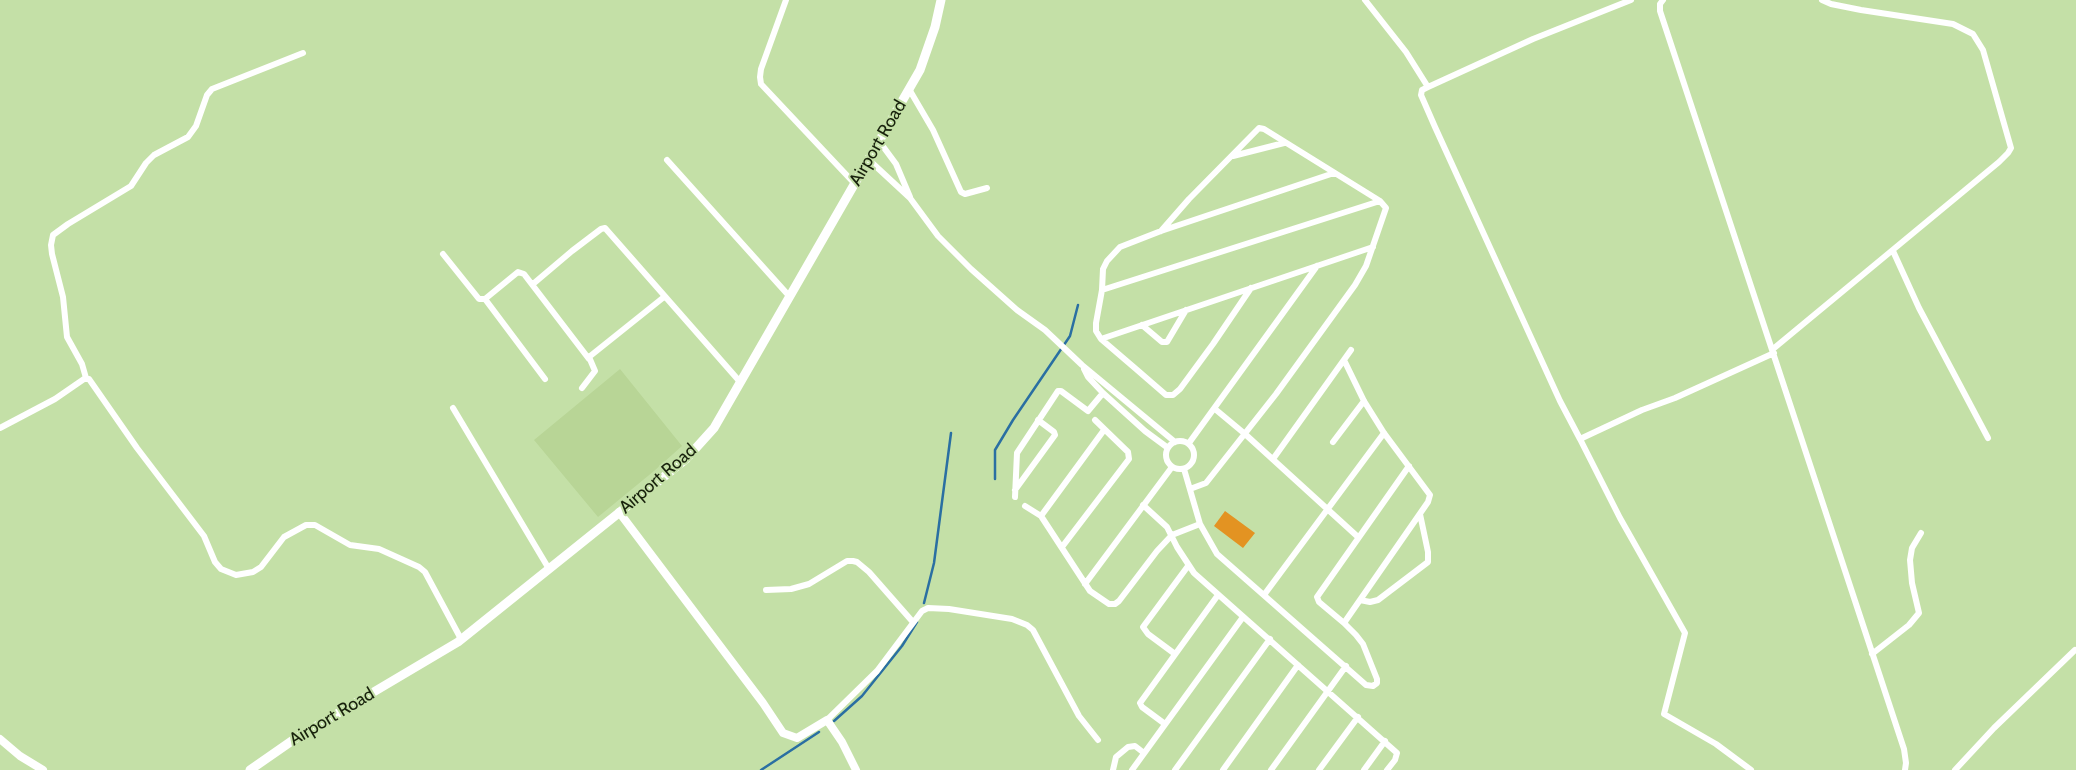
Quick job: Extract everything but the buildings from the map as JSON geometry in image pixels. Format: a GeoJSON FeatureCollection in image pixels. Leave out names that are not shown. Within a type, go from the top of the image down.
{"type":"FeatureCollection","features":[{"type":"Feature","properties":{"kind":"main road","name":"Airport Road"},"geometry":{"type":"LineString","coordinates":[[250,770],[296,738],[461,639],[686,459],[714,428],[920,70],[936,27],[941,0]]}},
{"type":"Feature","properties":{"kind":"street"},"geometry":{"type":"LineString","coordinates":[[786,0],[760,74],[761,84],[855,184]]}},
{"type":"Feature","properties":{"kind":"street"},"geometry":{"type":"LineString","coordinates":[[1365,0],[1406,52],[1428,86]]}},
{"type":"Feature","properties":{"kind":"street"},"geometry":{"type":"LineString","coordinates":[[1631,0],[1533,39],[1428,86],[1422,90],[1421,95],[1560,400],[1612,503],[1685,633],[1664,714],[1716,744],[1751,770]]}},
{"type":"Feature","properties":{"kind":"street"},"geometry":{"type":"LineString","coordinates":[[1662,0],[1660,11],[1904,749],[1906,757],[1905,770]]}},
{"type":"Feature","properties":{"kind":"street"},"geometry":{"type":"LineString","coordinates":[[1580,440],[1642,410],[1675,398],[1773,351],[2008,153],[2010,148],[2002,114],[1978,41],[1973,34],[1953,24],[1831,4],[1822,0]]}},
{"type":"Feature","properties":{"kind":"street"},"geometry":{"type":"LineString","coordinates":[[86,378],[82,364],[67,337],[63,297],[52,254],[53,235],[131,186],[146,163],[154,155],[188,137],[196,126],[207,95],[212,89],[303,53]]}},
{"type":"Feature","properties":{"kind":"street"},"geometry":{"type":"LineString","coordinates":[[909,90],[933,130],[961,192],[965,194],[987,188]]}},
{"type":"Feature","properties":{"kind":"street"},"geometry":{"type":"LineString","coordinates":[[1160,231],[1259,128],[1264,129],[1380,201],[1386,208],[1366,266],[1355,285],[1245,434],[1206,483],[1190,489]]}},
{"type":"Feature","properties":{"kind":"street"},"geometry":{"type":"LineString","coordinates":[[879,141],[896,164],[910,198]]}},
{"type":"Feature","properties":{"kind":"street"},"geometry":{"type":"LineString","coordinates":[[1233,156],[1284,143]]}},
{"type":"Feature","properties":{"kind":"street"},"geometry":{"type":"LineString","coordinates":[[666,160],[790,296]]}},
{"type":"Feature","properties":{"kind":"street"},"geometry":{"type":"LineString","coordinates":[[869,160],[910,198],[938,236],[965,263],[1016,310],[1044,330],[1082,365],[1175,442]]}},
{"type":"Feature","properties":{"kind":"street"},"geometry":{"type":"LineString","coordinates":[[1250,288],[1213,344],[1180,389],[1173,395],[1166,395],[1101,338],[1095,327],[1102,290],[1103,269],[1115,252],[1123,245],[1334,173]]}},
{"type":"Feature","properties":{"kind":"street"},"geometry":{"type":"LineString","coordinates":[[1102,290],[1380,201]]}},
{"type":"Feature","properties":{"kind":"street"},"geometry":{"type":"LineString","coordinates":[[532,284],[600,229],[606,228],[664,297],[741,383]]}},
{"type":"Feature","properties":{"kind":"street"},"geometry":{"type":"LineString","coordinates":[[1101,338],[1373,247]]}},
{"type":"Feature","properties":{"kind":"street"},"geometry":{"type":"LineString","coordinates":[[1893,251],[1919,308],[1988,438]]}},
{"type":"Feature","properties":{"kind":"street"},"geometry":{"type":"LineString","coordinates":[[443,254],[477,298],[485,299],[545,379]]}},
{"type":"Feature","properties":{"kind":"street"},"geometry":{"type":"LineString","coordinates":[[1189,443],[1317,266]]}},
{"type":"Feature","properties":{"kind":"street"},"geometry":{"type":"LineString","coordinates":[[485,299],[518,272],[524,274],[589,359],[595,371],[582,388]]}},
{"type":"Feature","properties":{"kind":"street"},"geometry":{"type":"LineString","coordinates":[[589,359],[591,355],[664,297]]}},
{"type":"Feature","properties":{"kind":"street"},"geometry":{"type":"LineString","coordinates":[[1142,325],[1162,342],[1167,342],[1186,310]]}},
{"type":"Feature","properties":{"kind":"street"},"geometry":{"type":"LineString","coordinates":[[1273,459],[1351,350]]}},
{"type":"Feature","properties":{"kind":"street"},"geometry":{"type":"LineString","coordinates":[[1344,360],[1364,401],[1384,434],[1430,495],[1420,514],[1344,623]]}},
{"type":"Feature","properties":{"kind":"street"},"geometry":{"type":"LineString","coordinates":[[1082,365],[1088,377],[1103,393],[1168,448]]}},
{"type":"Feature","properties":{"kind":"street"},"geometry":{"type":"LineString","coordinates":[[0,428],[55,398],[86,378]]}},
{"type":"Feature","properties":{"kind":"street"},"geometry":{"type":"LineString","coordinates":[[86,378],[92,380],[137,448],[204,536],[215,562],[221,569],[236,575],[253,572],[261,567],[284,537],[306,525],[315,525],[350,545],[379,549],[425,572],[461,639]]}},
{"type":"Feature","properties":{"kind":"street"},"geometry":{"type":"LineString","coordinates":[[1038,420],[1054,432],[1055,435],[1015,493],[1017,453],[1038,420],[1060,390],[1088,411],[1103,393]]}},
{"type":"Feature","properties":{"kind":"street"},"geometry":{"type":"LineString","coordinates":[[1332,442],[1364,401]]}},
{"type":"Feature","properties":{"kind":"street"},"geometry":{"type":"LineString","coordinates":[[453,408],[548,569]]}},
{"type":"Feature","properties":{"kind":"street"},"geometry":{"type":"LineString","coordinates":[[1215,409],[1358,537]]}},
{"type":"Feature","properties":{"kind":"street"},"geometry":{"type":"LineString","coordinates":[[1134,421],[1140,414]]}},
{"type":"Feature","properties":{"kind":"street"},"geometry":{"type":"LineString","coordinates":[[1062,547],[1129,459],[1128,452],[1094,420]]}},
{"type":"Feature","properties":{"kind":"street"},"geometry":{"type":"LineString","coordinates":[[1041,516],[1104,430]]}},
{"type":"Feature","properties":{"kind":"street"},"geometry":{"type":"LineString","coordinates":[[1264,595],[1384,434]]}},
{"type":"Feature","properties":{"kind":"street"},"geometry":{"type":"LineString","coordinates":[[1175,442],[1189,443],[1194,450],[1195,458],[1191,465],[1184,469],[1172,467],[1166,456],[1168,448],[1175,442]]}},
{"type":"Feature","properties":{"kind":"street"},"geometry":{"type":"LineString","coordinates":[[1184,469],[1200,524],[1217,554],[1366,685],[1373,686],[1377,683],[1362,644],[1344,623],[1317,600],[1317,597],[1409,466]]}},
{"type":"Feature","properties":{"kind":"street"},"geometry":{"type":"LineString","coordinates":[[1085,584],[1172,467]]}},
{"type":"Feature","properties":{"kind":"street"},"geometry":{"type":"LineString","coordinates":[[1144,505],[1163,522],[1172,535],[1177,548],[1194,573],[1385,741],[1397,754],[1387,770]]}},
{"type":"Feature","properties":{"kind":"street"},"geometry":{"type":"LineString","coordinates":[[1025,506],[1041,516],[1085,584],[1097,597],[1109,604],[1115,604],[1119,601],[1172,535],[1200,524]]}},
{"type":"Feature","properties":{"kind":"street"},"geometry":{"type":"LineString","coordinates":[[619,512],[763,703],[783,733],[797,738],[827,720],[878,671],[902,639],[912,621],[922,610],[934,608],[1012,618],[1027,625],[1036,635],[1047,659],[1079,716],[1098,740]]}},
{"type":"Feature","properties":{"kind":"street"},"geometry":{"type":"LineString","coordinates":[[1360,600],[1370,602],[1378,600],[1428,562],[1428,552],[1420,514]]}},
{"type":"Feature","properties":{"kind":"street"},"geometry":{"type":"LineString","coordinates":[[1872,654],[1909,625],[1919,613],[1912,583],[1910,560],[1912,548],[1921,533]]}},
{"type":"Feature","properties":{"kind":"street"},"geometry":{"type":"LineString","coordinates":[[766,590],[791,590],[809,584],[847,561],[853,561],[869,572],[912,621]]}},
{"type":"Feature","properties":{"kind":"street"},"geometry":{"type":"LineString","coordinates":[[1174,654],[1148,634],[1144,627],[1188,566]]}},
{"type":"Feature","properties":{"kind":"street"},"geometry":{"type":"LineString","coordinates":[[1165,724],[1142,707],[1140,703],[1218,595]]}},
{"type":"Feature","properties":{"kind":"street"},"geometry":{"type":"LineString","coordinates":[[1132,770],[1243,617]]}},
{"type":"Feature","properties":{"kind":"street"},"geometry":{"type":"LineString","coordinates":[[1175,770],[1270,640]]}},
{"type":"Feature","properties":{"kind":"street"},"geometry":{"type":"LineString","coordinates":[[1955,770],[2075,650]]}},
{"type":"Feature","properties":{"kind":"street"},"geometry":{"type":"LineString","coordinates":[[1223,770],[1298,665]]}},
{"type":"Feature","properties":{"kind":"street"},"geometry":{"type":"LineString","coordinates":[[1271,770],[1346,666]]}},
{"type":"Feature","properties":{"kind":"street"},"geometry":{"type":"LineString","coordinates":[[1319,770],[1358,717]]}},
{"type":"Feature","properties":{"kind":"street"},"geometry":{"type":"LineString","coordinates":[[827,720],[842,742],[856,770]]}},
{"type":"Feature","properties":{"kind":"street"},"geometry":{"type":"LineString","coordinates":[[0,739],[20,756],[43,770]]}},
{"type":"Feature","properties":{"kind":"street"},"geometry":{"type":"LineString","coordinates":[[1364,770],[1385,741]]}},
{"type":"Feature","properties":{"kind":"street"},"geometry":{"type":"LineString","coordinates":[[1113,770],[1116,757],[1128,746],[1135,746],[1144,753]]}},
{"type":"Feature","properties":{"kind":"shaded area"},"geometry":{"type":"Polygon","coordinates":[[[620,369],[682,446],[598,517],[534,440],[620,369]]]}},
{"type":"Feature","properties":{"kind":"shaded area"},"geometry":{"type":"Polygon","coordinates":[[[1225,511],[1255,533],[1243,548],[1214,526],[1225,511]]]}},
{"type":"Feature","properties":{"kind":"waterway"},"geometry":{"type":"LineString","coordinates":[[995,479],[995,450],[1070,336],[1078,305]]}},
{"type":"Feature","properties":{"kind":"waterway"},"geometry":{"type":"LineString","coordinates":[[924,603],[934,563],[951,433]]}},
{"type":"Feature","properties":{"kind":"waterway"},"geometry":{"type":"LineString","coordinates":[[834,721],[862,696],[902,646],[917,622]]}},
{"type":"Feature","properties":{"kind":"waterway"},"geometry":{"type":"LineString","coordinates":[[761,770],[819,732]]}}]}
